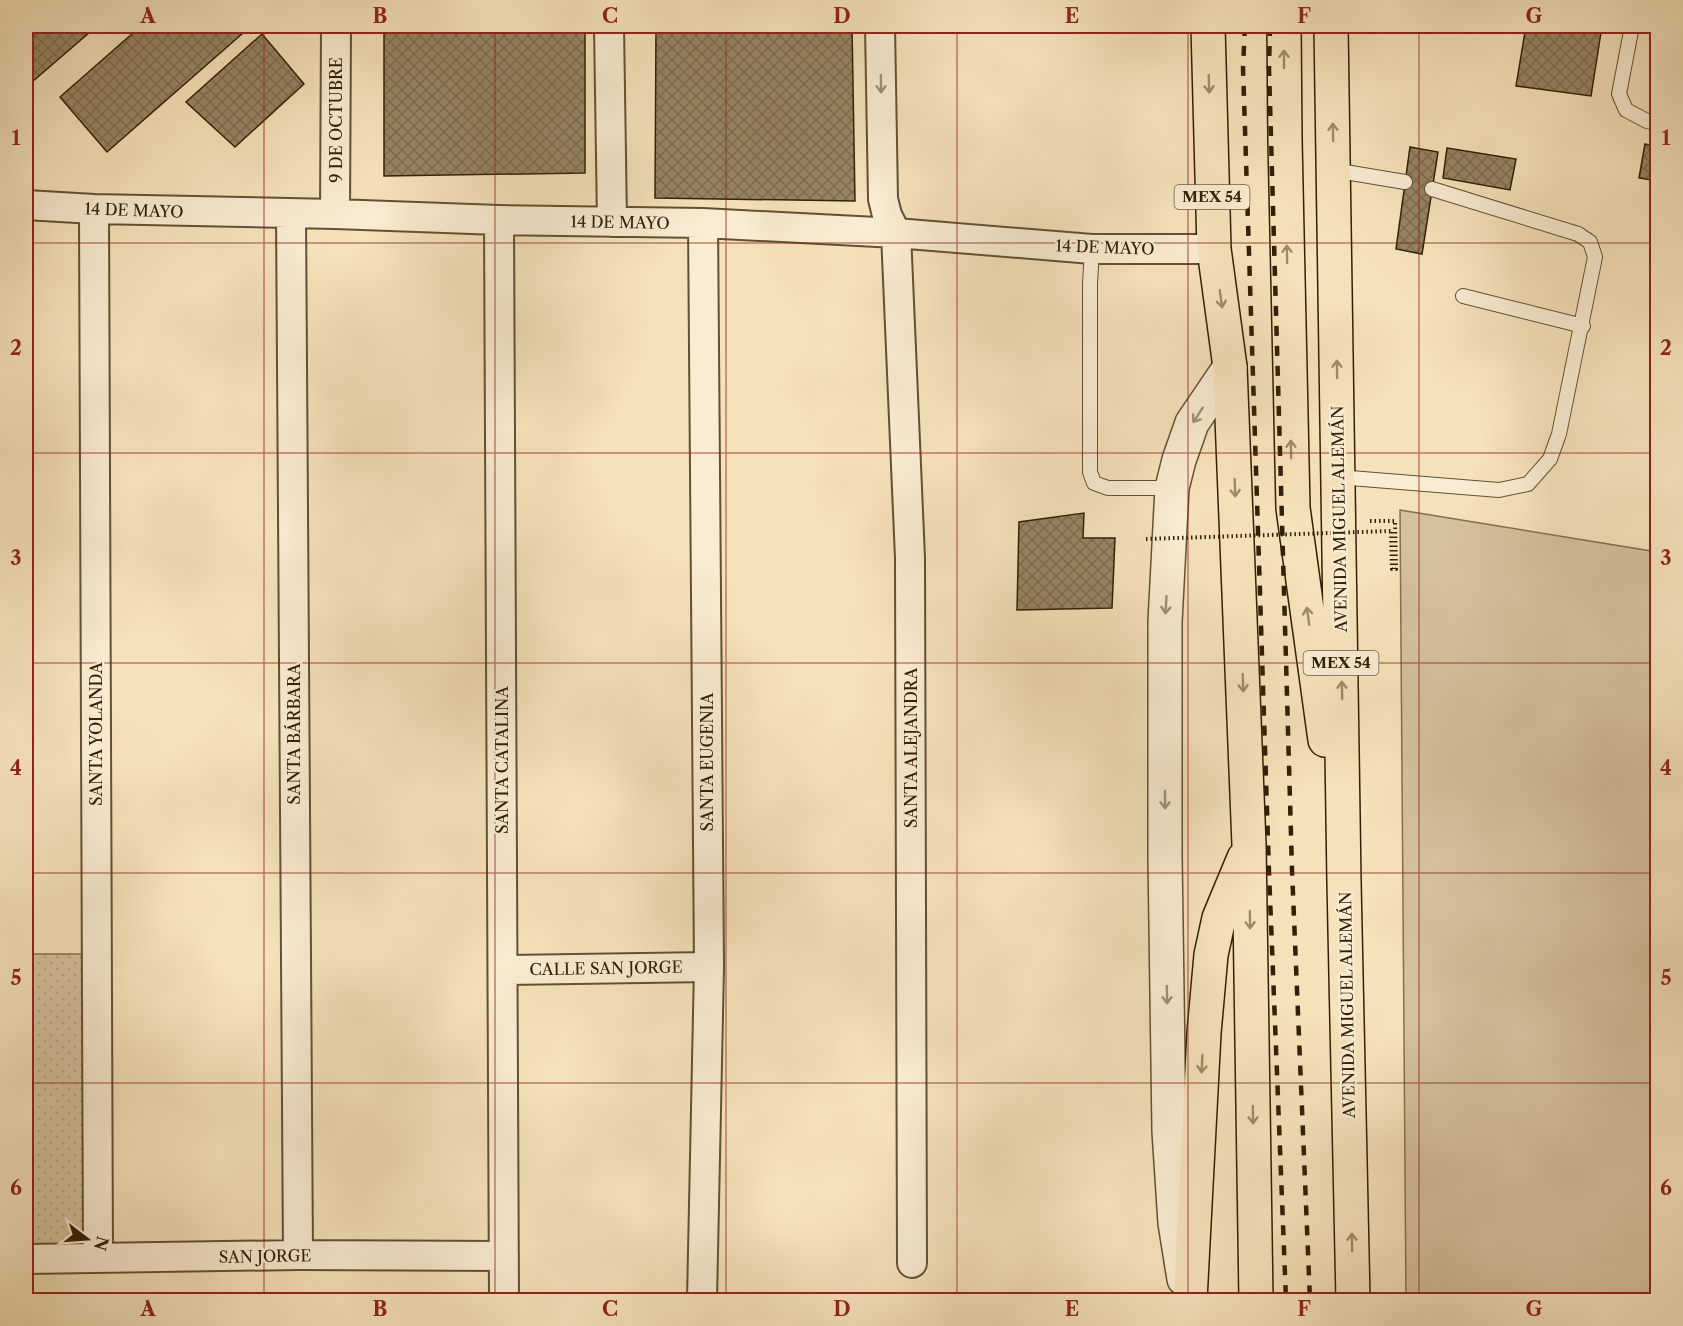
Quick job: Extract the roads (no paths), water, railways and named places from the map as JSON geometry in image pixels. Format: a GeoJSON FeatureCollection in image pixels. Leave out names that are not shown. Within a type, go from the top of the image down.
{"type":"FeatureCollection","features":[{"type":"Feature","properties":{"kind":"highway","name":"MEX 54"},"geometry":{"type":"LineString","coordinates":[[1208,26],[1214,249],[1230,367],[1249,845],[1256,1290]]}},
{"type":"Feature","properties":{"kind":"highway"},"geometry":{"type":"LineString","coordinates":[[1284,26],[1293,508],[1344,882]]}},
{"type":"Feature","properties":{"kind":"highway","name":"AVENIDA MIGUEL ALEMÁN"},"geometry":{"type":"LineString","coordinates":[[1331,26],[1353,1300]]}},
{"type":"Feature","properties":{"kind":"highway"},"geometry":{"type":"LineString","coordinates":[[1189,1300],[1204,1033],[1211,955],[1219,918],[1249,845]]}},
{"type":"Feature","properties":{"kind":"street","name":"9 DE OCTUBRE"},"geometry":{"type":"LineString","coordinates":[[335,214],[336,26]]}},
{"type":"Feature","properties":{"kind":"street"},"geometry":{"type":"LineString","coordinates":[[609,26],[612,222]]}},
{"type":"Feature","properties":{"kind":"street","name":"SANTA ALEJANDRA"},"geometry":{"type":"LineString","coordinates":[[880,26],[883,198],[887,215],[896,233],[910,558],[912,1263]]}},
{"type":"Feature","properties":{"kind":"street","name":"14 DE MAYO"},"geometry":{"type":"LineString","coordinates":[[26,205],[94,209],[500,220],[703,223],[896,233],[1092,249],[1214,249]]}},
{"type":"Feature","properties":{"kind":"street","name":"SANTA YOLANDA"},"geometry":{"type":"LineString","coordinates":[[94,209],[98,1258]]}},
{"type":"Feature","properties":{"kind":"street","name":"SANTA BÁRBARA"},"geometry":{"type":"LineString","coordinates":[[291,214],[298,1255]]}},
{"type":"Feature","properties":{"kind":"street","name":"SANTA CATALINA"},"geometry":{"type":"LineString","coordinates":[[500,220],[504,1300]]}},
{"type":"Feature","properties":{"kind":"street","name":"SANTA EUGENIA"},"geometry":{"type":"LineString","coordinates":[[702,1300],[709,967],[703,223]]}},
{"type":"Feature","properties":{"kind":"street"},"geometry":{"type":"LineString","coordinates":[[1189,1300],[1175,1223],[1171,1176],[1165,856],[1165,622],[1172,488],[1179,460],[1192,423],[1230,367]]}},
{"type":"Feature","properties":{"kind":"street","name":"CALLE SAN JORGE"},"geometry":{"type":"LineString","coordinates":[[503,969],[709,967]]}},
{"type":"Feature","properties":{"kind":"street","name":"SAN JORGE"},"geometry":{"type":"LineString","coordinates":[[26,1259],[298,1255],[504,1256]]}},
{"type":"Feature","properties":{"kind":"lane"},"geometry":{"type":"LineString","coordinates":[[1632,26],[1619,94],[1626,110],[1647,121],[1658,123]]}},
{"type":"Feature","properties":{"kind":"lane"},"geometry":{"type":"LineString","coordinates":[[1333,170],[1404,182]]}},
{"type":"Feature","properties":{"kind":"lane"},"geometry":{"type":"LineString","coordinates":[[1338,477],[1499,490],[1528,484],[1550,459],[1559,434],[1583,326],[1595,257],[1590,242],[1578,234],[1432,189]]}},
{"type":"Feature","properties":{"kind":"lane"},"geometry":{"type":"LineString","coordinates":[[1092,249],[1090,472],[1095,483],[1108,488],[1172,488]]}},
{"type":"Feature","properties":{"kind":"lane"},"geometry":{"type":"LineString","coordinates":[[1463,296],[1583,326]]}},
{"type":"Feature","properties":{"kind":"railway"},"geometry":{"type":"LineString","coordinates":[[1245,26],[1243,67],[1269,872],[1286,1300]]}},
{"type":"Feature","properties":{"kind":"railway"},"geometry":{"type":"LineString","coordinates":[[1270,26],[1269,68],[1292,870],[1310,1300]]}}]}
